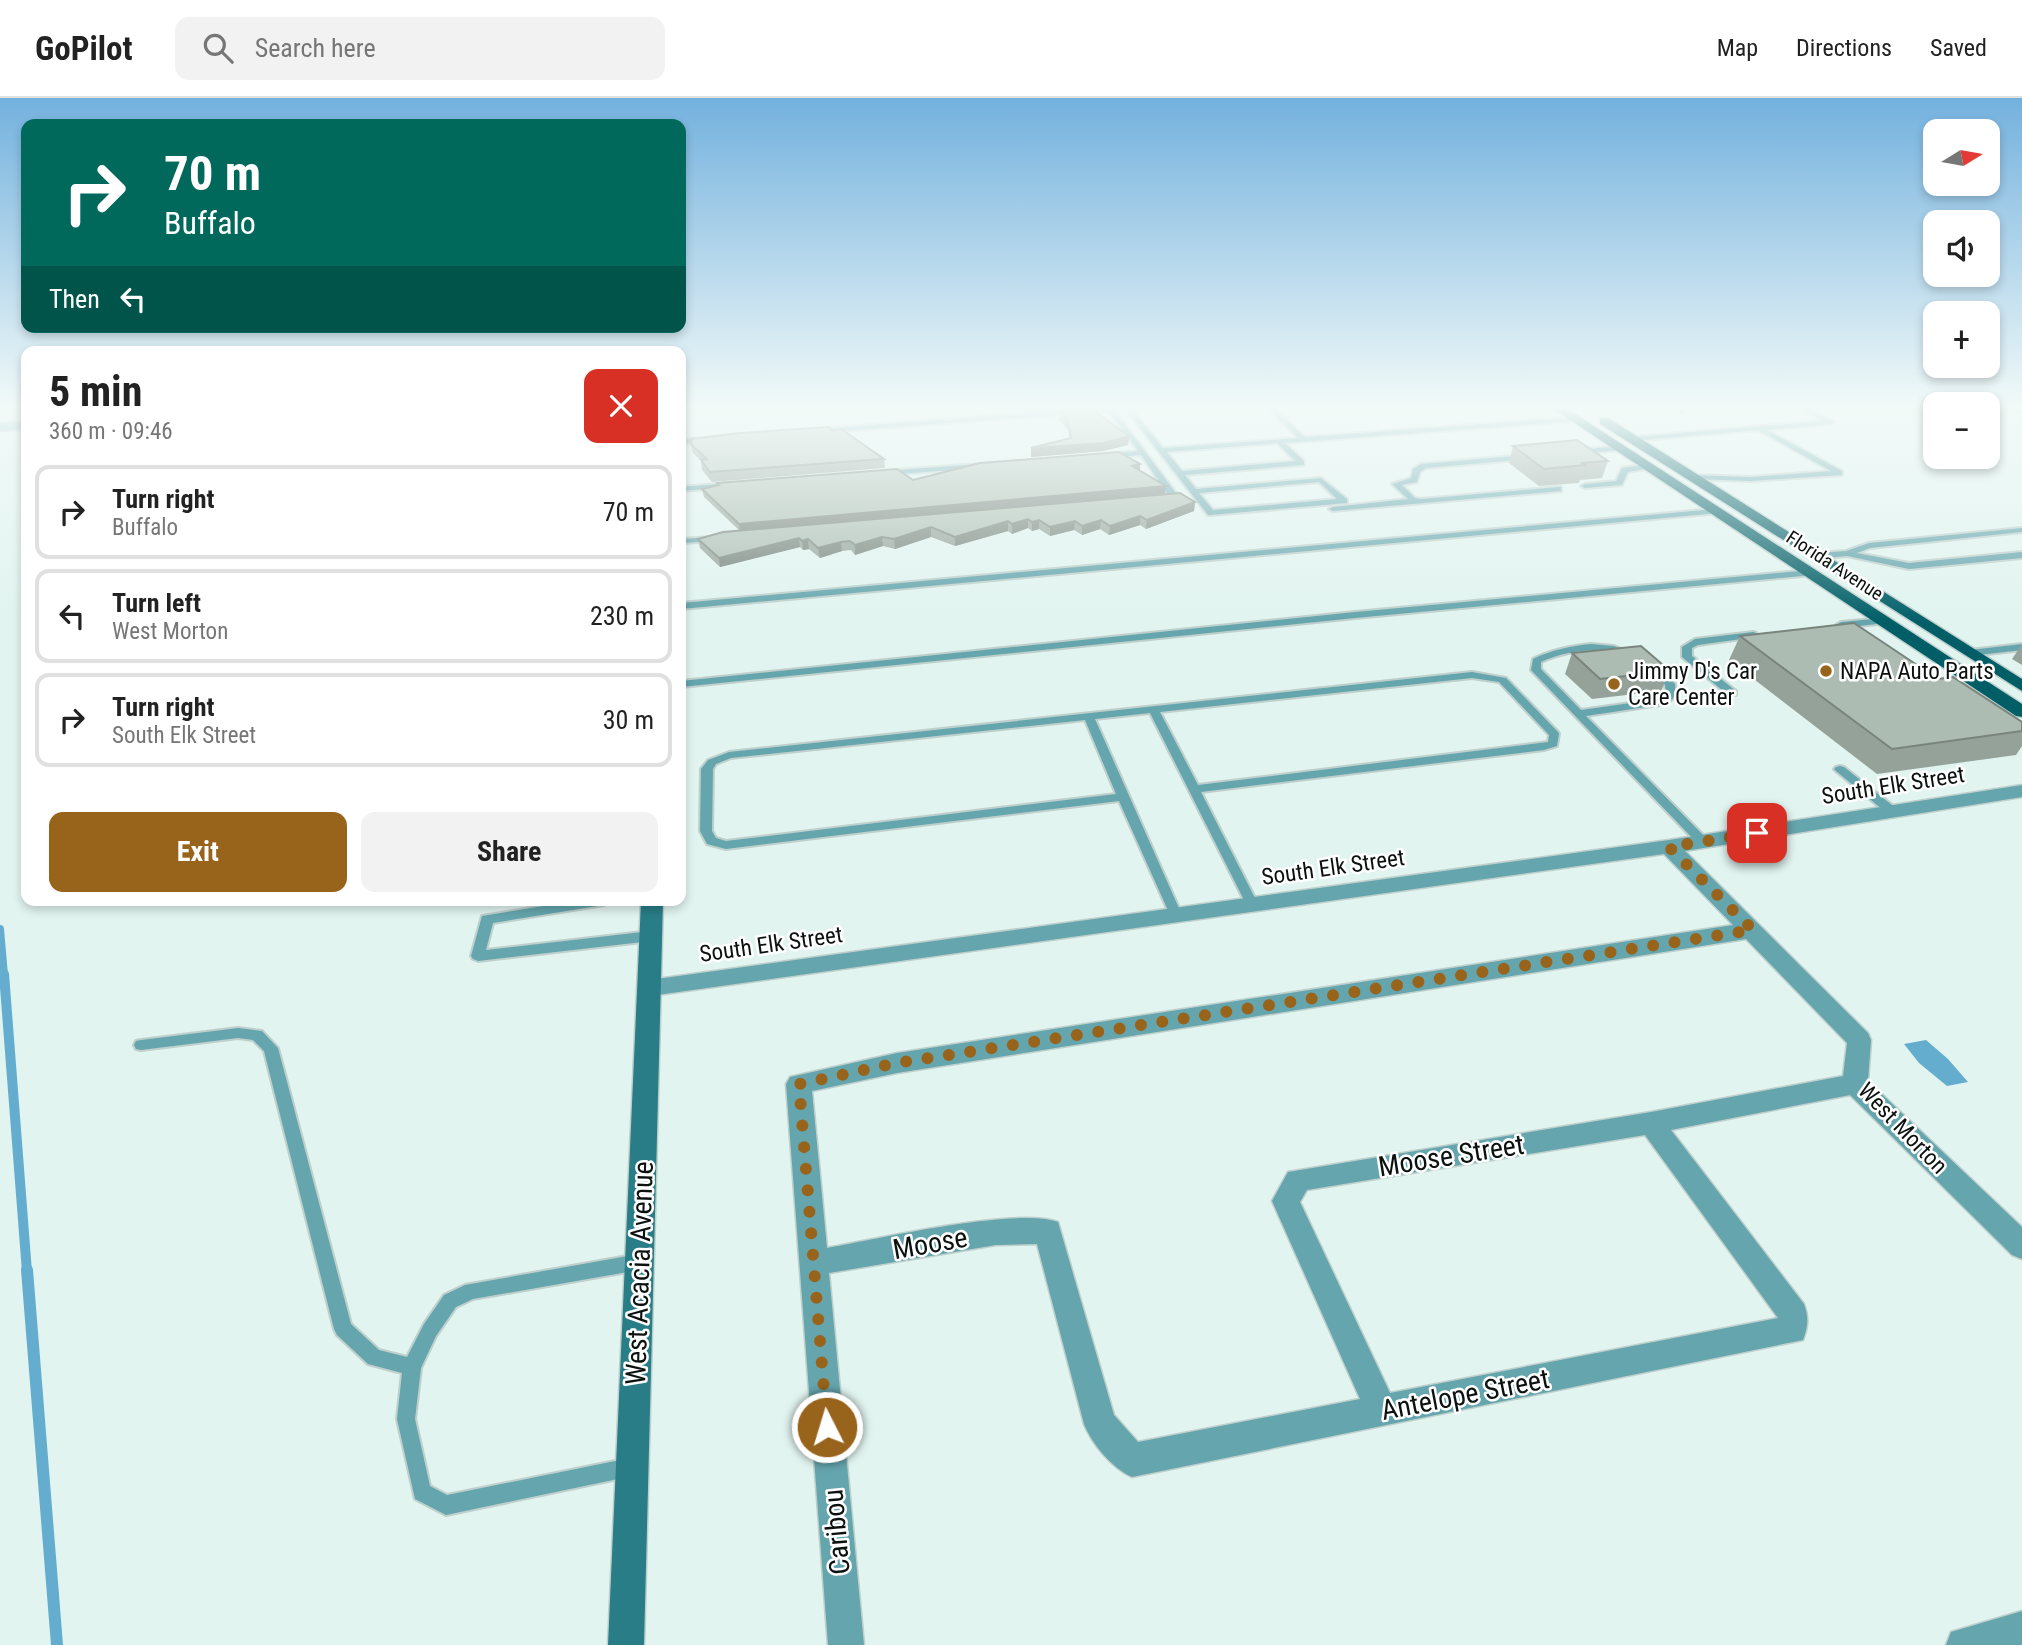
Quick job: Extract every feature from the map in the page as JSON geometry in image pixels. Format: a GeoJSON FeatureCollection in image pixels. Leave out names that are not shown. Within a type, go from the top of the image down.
{"type":"FeatureCollection","features":[{"type":"Feature","properties":{"kind":"main road","name":"Florida Avenue"},"geometry":{"type":"LineString","coordinates":[[1666,478],[2022,712]]}},
{"type":"Feature","properties":{"kind":"main road"},"geometry":{"type":"LineString","coordinates":[[1678,478],[1788,548],[1805,556],[1817,556]]}},
{"type":"Feature","properties":{"kind":"main road","name":"Florida Avenue"},"geometry":{"type":"LineString","coordinates":[[1694,478],[2022,686]]}},
{"type":"Feature","properties":{"kind":"street","name":"South Elk Street"},"geometry":{"type":"LineString","coordinates":[[650,988],[1669,847],[2022,791]]}},
{"type":"Feature","properties":{"kind":"street","name":"West Morton"},"geometry":{"type":"LineString","coordinates":[[1669,847],[1858,1040],[1855,1084],[2022,1247]]}},
{"type":"Feature","properties":{"kind":"street","name":"West Acacia Avenue"},"geometry":{"type":"LineString","coordinates":[[626,1645],[653,906]]}},
{"type":"Feature","properties":{"kind":"street","name":"Caribou"},"geometry":{"type":"LineString","coordinates":[[846,1645],[799,1084],[897,1063],[1753,930]]}},
{"type":"Feature","properties":{"kind":"street","name":"Moose Street"},"geometry":{"type":"LineString","coordinates":[[1382,1411],[1286,1201],[1298,1180],[1651,1123],[1855,1084]]}},
{"type":"Feature","properties":{"kind":"street","name":"Antelope Street"},"geometry":{"type":"LineString","coordinates":[[1048,1231],[1100,1424],[1132,1460],[1792,1330],[1793,1314],[1651,1123]]}},
{"type":"Feature","properties":{"kind":"street","name":"Moose"},"geometry":{"type":"LineString","coordinates":[[813,1263],[996,1232],[1048,1231]]}},
{"type":"Feature","properties":{"kind":"street"},"geometry":{"type":"LineString","coordinates":[[1964,1645],[2022,1629]]}},
{"type":"Feature","properties":{"kind":"lane"},"geometry":{"type":"LineString","coordinates":[[1160,478],[1175,498],[1162,499]]}},
{"type":"Feature","properties":{"kind":"lane"},"geometry":{"type":"LineString","coordinates":[[1184,478],[1216,519],[1558,489]]}},
{"type":"Feature","properties":{"kind":"lane"},"geometry":{"type":"LineString","coordinates":[[1415,478],[1396,484],[1416,501]]}},
{"type":"Feature","properties":{"kind":"lane"},"geometry":{"type":"LineString","coordinates":[[1585,486],[1619,483],[1621,478]]}},
{"type":"Feature","properties":{"kind":"lane"},"geometry":{"type":"LineString","coordinates":[[1727,478],[1763,478]]}},
{"type":"Feature","properties":{"kind":"lane"},"geometry":{"type":"LineString","coordinates":[[1195,491],[1321,481],[1344,501],[1211,513]]}},
{"type":"Feature","properties":{"kind":"lane"},"geometry":{"type":"LineString","coordinates":[[686,489],[736,485]]}},
{"type":"Feature","properties":{"kind":"lane"},"geometry":{"type":"LineString","coordinates":[[686,606],[1715,511]]}},
{"type":"Feature","properties":{"kind":"lane"},"geometry":{"type":"LineString","coordinates":[[1817,556],[1847,553],[1869,545],[2022,530]]}},
{"type":"Feature","properties":{"kind":"lane"},"geometry":{"type":"LineString","coordinates":[[686,541],[722,538]]}},
{"type":"Feature","properties":{"kind":"lane"},"geometry":{"type":"LineString","coordinates":[[1847,553],[1909,566],[2022,555]]}},
{"type":"Feature","properties":{"kind":"lane"},"geometry":{"type":"LineString","coordinates":[[686,683],[1355,615],[1810,573]]}},
{"type":"Feature","properties":{"kind":"lane"},"geometry":{"type":"LineString","coordinates":[[1829,627],[1882,621]]}},
{"type":"Feature","properties":{"kind":"lane"},"geometry":{"type":"LineString","coordinates":[[1842,625],[1852,632]]}},
{"type":"Feature","properties":{"kind":"lane"},"geometry":{"type":"LineString","coordinates":[[1732,693],[1688,657],[1687,647],[1696,642],[1762,634]]}},
{"type":"Feature","properties":{"kind":"lane"},"geometry":{"type":"LineString","coordinates":[[1970,653],[2022,648]]}},
{"type":"Feature","properties":{"kind":"lane"},"geometry":{"type":"LineString","coordinates":[[1638,657],[1619,650],[1578,649],[1545,656],[1536,661],[1536,670],[1703,842]]}},
{"type":"Feature","properties":{"kind":"lane"},"geometry":{"type":"LineString","coordinates":[[1578,714],[1640,708],[1662,702],[1671,696],[1670,684],[1648,664]]}},
{"type":"Feature","properties":{"kind":"lane"},"geometry":{"type":"LineString","coordinates":[[1123,797],[735,845],[711,841],[706,831],[707,769],[712,762],[723,757],[1089,716],[1478,675],[1497,678],[1505,683],[1550,729],[1555,738],[1553,744],[1544,747],[1194,789]]}},
{"type":"Feature","properties":{"kind":"lane"},"geometry":{"type":"LineString","coordinates":[[1153,709],[1252,904]]}},
{"type":"Feature","properties":{"kind":"lane"},"geometry":{"type":"LineString","coordinates":[[1089,716],[1176,915]]}},
{"type":"Feature","properties":{"kind":"lane"},"geometry":{"type":"LineString","coordinates":[[1840,769],[1893,812]]}},
{"type":"Feature","properties":{"kind":"lane"},"geometry":{"type":"LineString","coordinates":[[572,906],[487,919],[478,956],[651,936]]}},
{"type":"Feature","properties":{"kind":"lane"},"geometry":{"type":"LineString","coordinates":[[141,1045],[239,1033],[257,1035],[271,1048],[343,1329],[374,1358],[412,1367]]}},
{"type":"Feature","properties":{"kind":"lane"},"geometry":{"type":"LineString","coordinates":[[632,1467],[446,1505],[422,1492],[406,1419],[412,1367],[430,1330],[450,1301],[471,1291],[639,1262]]}},
{"type":"Feature","properties":{"kind":"water"},"geometry":{"type":"Polygon","coordinates":[[[1926,1040],[1948,1059],[1968,1082],[1947,1086],[1919,1063],[1904,1044],[1926,1040]]]}},
{"type":"Feature","properties":{"kind":"building"},"geometry":{"type":"Polygon","coordinates":[[[779,478],[1153,478],[1166,486],[739,524],[702,489],[719,485],[717,483],[779,478]]]}},
{"type":"Feature","properties":{"kind":"building"},"geometry":{"type":"Polygon","coordinates":[[[1180,493],[1195,502],[1147,520],[1140,516],[1110,526],[1101,520],[1082,526],[1075,521],[1050,527],[1039,520],[1032,522],[1028,519],[1012,524],[1008,521],[955,537],[931,527],[894,539],[882,537],[855,545],[850,541],[818,548],[808,539],[802,541],[799,538],[719,558],[698,539],[723,532],[1180,493]]]}},
{"type":"Feature","properties":{"kind":"building"},"geometry":{"type":"Polygon","coordinates":[[[1854,623],[1938,679],[1953,677],[2022,722],[2022,731],[1892,749],[1740,636],[1854,623]]]}},
{"type":"Feature","properties":{"kind":"building"},"geometry":{"type":"Polygon","coordinates":[[[1641,646],[1670,671],[1600,679],[1572,653],[1641,646]]]}},
{"type":"Feature","properties":{"kind":"waterway"},"geometry":{"type":"LineString","coordinates":[[0,929],[4,975]]}},
{"type":"Feature","properties":{"kind":"waterway"},"geometry":{"type":"LineString","coordinates":[[4,974],[27,1272]]}},
{"type":"Feature","properties":{"kind":"waterway"},"geometry":{"type":"LineString","coordinates":[[27,1270],[57,1645]]}},
{"type":"Feature","properties":{"kind":"place","name":"NAPA Auto Parts"},"geometry":{"type":"Point","coordinates":[1826,671]}},
{"type":"Feature","properties":{"kind":"place","name":"Jimmy D's Car Care Center"},"geometry":{"type":"Point","coordinates":[1614,684]}},
{"type":"Feature","properties":{"kind":"route"},"geometry":{"type":"LineString","coordinates":[[827,1427],[799,1084],[897,1063],[1753,930],[1669,847],[1757,833]]}}]}
